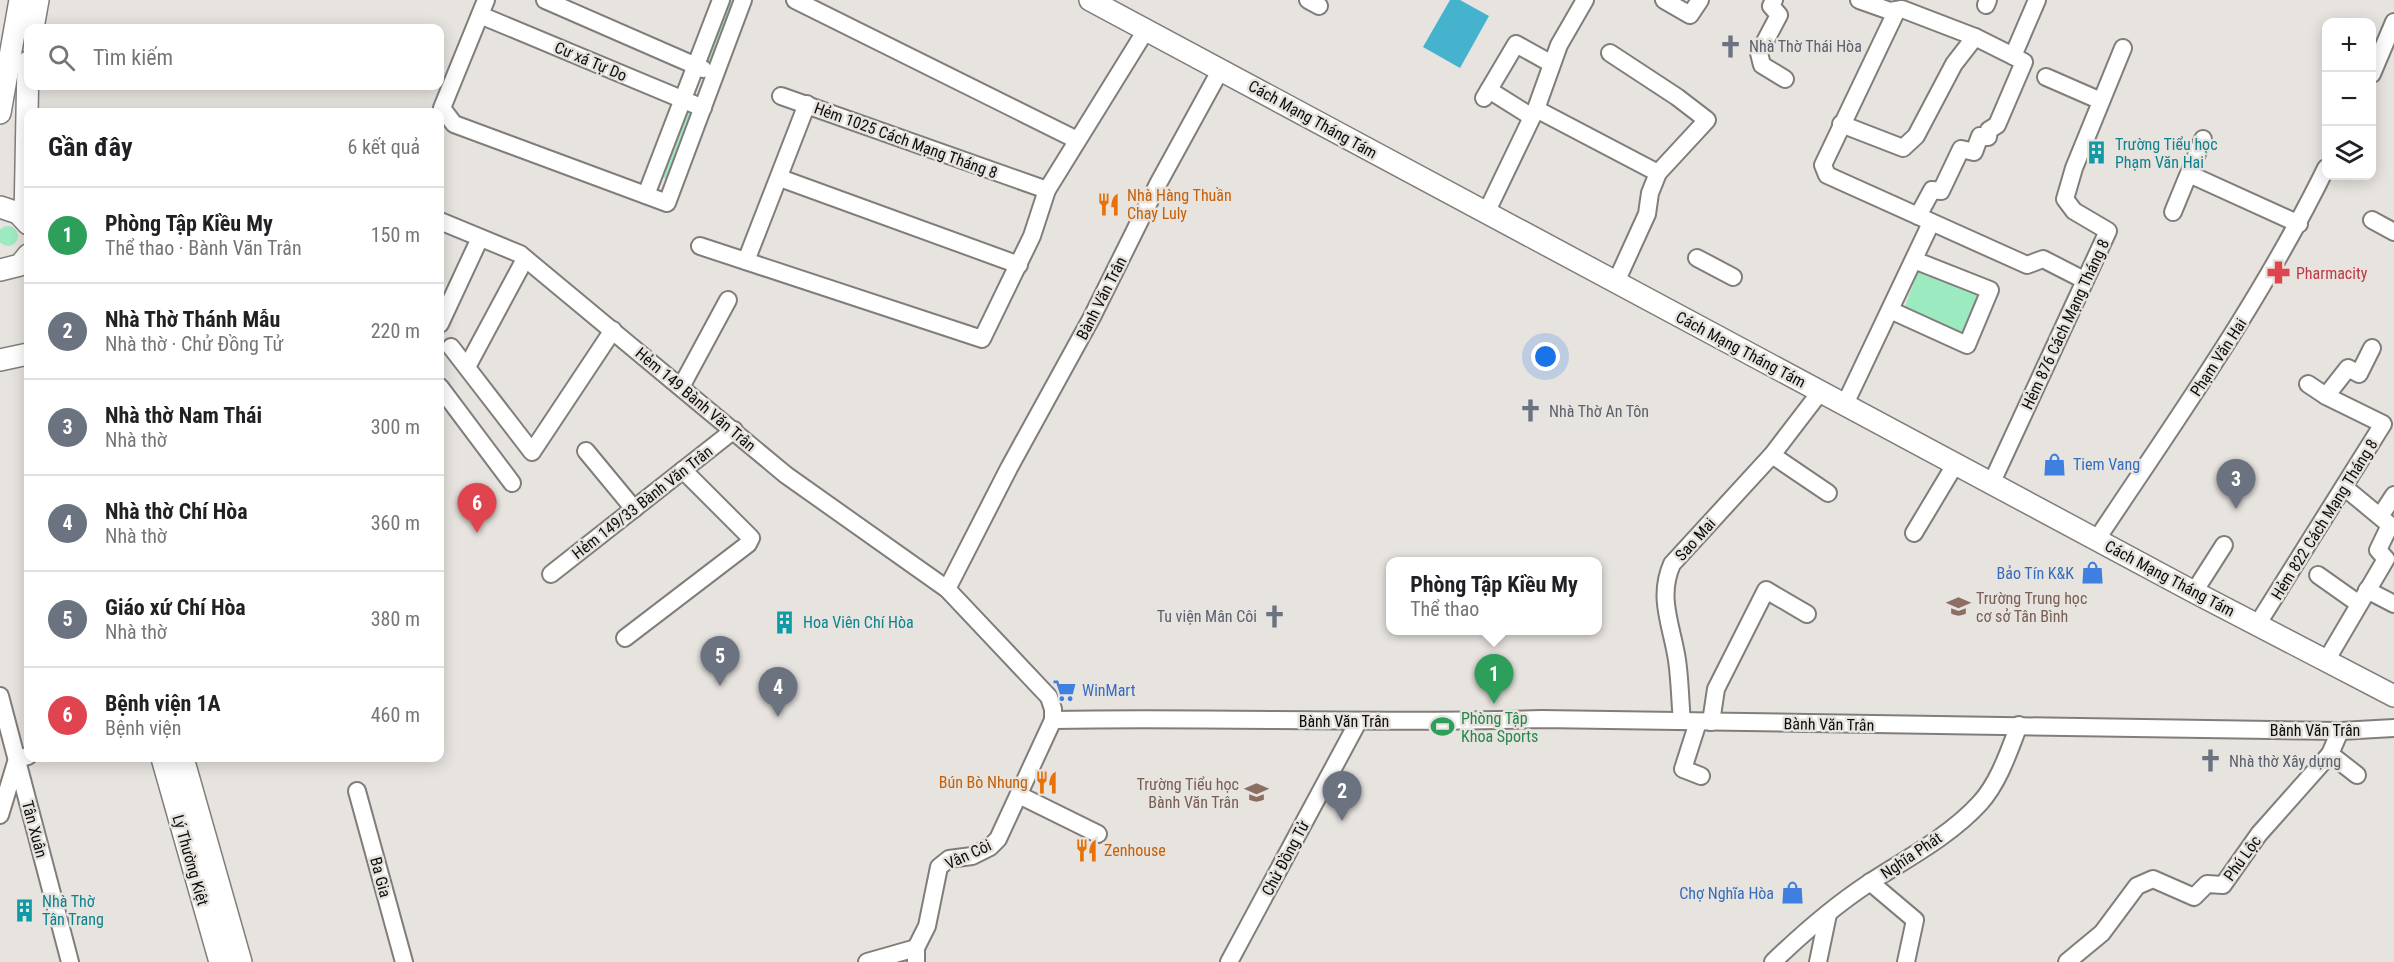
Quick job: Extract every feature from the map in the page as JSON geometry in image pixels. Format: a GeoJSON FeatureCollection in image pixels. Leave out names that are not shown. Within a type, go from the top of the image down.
{"type":"FeatureCollection","features":[{"type":"Feature","properties":{"kind":"main road"},"geometry":{"type":"LineString","coordinates":[[0,113],[20,0]]}},
{"type":"Feature","properties":{"kind":"main road"},"geometry":{"type":"LineString","coordinates":[[34,24],[38,0]]}},
{"type":"Feature","properties":{"kind":"main road","name":"Cách Mạng Tháng Tám"},"geometry":{"type":"LineString","coordinates":[[1090,0],[2194,592],[2394,696]]}},
{"type":"Feature","properties":{"kind":"main road"},"geometry":{"type":"LineString","coordinates":[[28,90],[28,108]]}},
{"type":"Feature","properties":{"kind":"main road"},"geometry":{"type":"LineString","coordinates":[[0,207],[10,209],[24,219]]}},
{"type":"Feature","properties":{"kind":"main road"},"geometry":{"type":"LineString","coordinates":[[0,270],[20,265],[24,260]]}},
{"type":"Feature","properties":{"kind":"main road"},"geometry":{"type":"LineString","coordinates":[[0,360],[24,355]]}},
{"type":"Feature","properties":{"kind":"main road","name":"Lý Thường Kiệt"},"geometry":{"type":"LineString","coordinates":[[163,762],[220,962]]}},
{"type":"Feature","properties":{"kind":"main road","name":"Lý Thường Kiệt"},"geometry":{"type":"LineString","coordinates":[[184,762],[241,962]]}},
{"type":"Feature","properties":{"kind":"street"},"geometry":{"type":"LineString","coordinates":[[545,0],[715,75]]}},
{"type":"Feature","properties":{"kind":"street"},"geometry":{"type":"LineString","coordinates":[[646,195],[721,0]]}},
{"type":"Feature","properties":{"kind":"street"},"geometry":{"type":"LineString","coordinates":[[444,111],[454,124],[667,203],[743,0]]}},
{"type":"Feature","properties":{"kind":"street"},"geometry":{"type":"LineString","coordinates":[[795,0],[1077,140]]}},
{"type":"Feature","properties":{"kind":"street"},"geometry":{"type":"LineString","coordinates":[[1487,211],[1534,113],[1559,45],[1585,0]]}},
{"type":"Feature","properties":{"kind":"street"},"geometry":{"type":"LineString","coordinates":[[1664,0],[1690,15],[1700,0]]}},
{"type":"Feature","properties":{"kind":"street"},"geometry":{"type":"LineString","coordinates":[[1774,0],[1771,6],[1779,15],[1759,53],[1762,65],[1785,79]]}},
{"type":"Feature","properties":{"kind":"street"},"geometry":{"type":"LineString","coordinates":[[1845,404],[1914,260],[1932,190],[1941,191],[1961,149],[1974,152],[1980,136],[1988,137],[1989,130],[1997,125],[2024,62],[1975,36],[1902,9],[1890,11],[1859,0]]}},
{"type":"Feature","properties":{"kind":"street"},"geometry":{"type":"LineString","coordinates":[[2013,56],[2037,0]]}},
{"type":"Feature","properties":{"kind":"street"},"geometry":{"type":"LineString","coordinates":[[442,108],[483,7]]}},
{"type":"Feature","properties":{"kind":"street","name":"Cư xá Tự Do"},"geometry":{"type":"LineString","coordinates":[[483,7],[703,108]]}},
{"type":"Feature","properties":{"kind":"street"},"geometry":{"type":"LineString","coordinates":[[1897,10],[1823,165],[1827,175],[2027,265],[2043,259],[2084,280]]}},
{"type":"Feature","properties":{"kind":"street"},"geometry":{"type":"LineString","coordinates":[[2373,72],[2394,22]]}},
{"type":"Feature","properties":{"kind":"street"},"geometry":{"type":"LineString","coordinates":[[700,246],[982,339],[1019,265],[1047,190],[1146,30]]}},
{"type":"Feature","properties":{"kind":"street"},"geometry":{"type":"LineString","coordinates":[[1841,124],[1903,148],[1916,136],[1954,64],[1975,36]]}},
{"type":"Feature","properties":{"kind":"street"},"geometry":{"type":"LineString","coordinates":[[1552,64],[1517,44],[1486,94],[1534,113],[1658,173]]}},
{"type":"Feature","properties":{"kind":"street","name":"Hẻm 876 Cách Mạng Tháng 8"},"geometry":{"type":"LineString","coordinates":[[1992,482],[2108,231],[2074,211],[2066,199],[2074,168],[2123,48]]}},
{"type":"Feature","properties":{"kind":"street"},"geometry":{"type":"LineString","coordinates":[[1610,53],[1677,97],[1707,120],[1658,173],[1650,193],[1647,214],[1616,282]]}},
{"type":"Feature","properties":{"kind":"street","name":"Bành Văn Trân"},"geometry":{"type":"LineString","coordinates":[[947,589],[1009,468],[1092,317],[1159,182],[1221,69]]}},
{"type":"Feature","properties":{"kind":"street"},"geometry":{"type":"LineString","coordinates":[[2046,77],[2101,101]]}},
{"type":"Feature","properties":{"kind":"street"},"geometry":{"type":"LineString","coordinates":[[782,96],[807,104]]}},
{"type":"Feature","properties":{"kind":"street","name":"Hẻm 1025 Cách Mạng Tháng 8"},"geometry":{"type":"LineString","coordinates":[[746,261],[807,104],[1047,190]]}},
{"type":"Feature","properties":{"kind":"street"},"geometry":{"type":"LineString","coordinates":[[2173,212],[2203,139]]}},
{"type":"Feature","properties":{"kind":"street"},"geometry":{"type":"LineString","coordinates":[[2189,174],[2299,224]]}},
{"type":"Feature","properties":{"kind":"street","name":"Phạm Văn Hai"},"geometry":{"type":"LineString","coordinates":[[2097,539],[2241,323],[2299,224],[2322,176]]}},
{"type":"Feature","properties":{"kind":"street"},"geometry":{"type":"LineString","coordinates":[[780,178],[1019,265]]}},
{"type":"Feature","properties":{"kind":"street"},"geometry":{"type":"LineString","coordinates":[[2372,220],[2394,232]]}},
{"type":"Feature","properties":{"kind":"street","name":"Hẻm 149 Bành Văn Trân"},"geometry":{"type":"LineString","coordinates":[[444,222],[525,259],[786,475],[947,589]]}},
{"type":"Feature","properties":{"kind":"street"},"geometry":{"type":"LineString","coordinates":[[444,315],[480,238]]}},
{"type":"Feature","properties":{"kind":"street"},"geometry":{"type":"LineString","coordinates":[[1697,258],[1733,277]]}},
{"type":"Feature","properties":{"kind":"street"},"geometry":{"type":"LineString","coordinates":[[467,367],[525,259]]}},
{"type":"Feature","properties":{"kind":"street"},"geometry":{"type":"LineString","coordinates":[[1890,310],[1967,345],[1990,291],[1914,260]]}},
{"type":"Feature","properties":{"kind":"street"},"geometry":{"type":"LineString","coordinates":[[681,387],[729,300]]}},
{"type":"Feature","properties":{"kind":"street"},"geometry":{"type":"LineString","coordinates":[[451,347],[532,452],[613,330]]}},
{"type":"Feature","properties":{"kind":"street"},"geometry":{"type":"LineString","coordinates":[[2326,396],[2348,368],[2359,374],[2372,348]]}},
{"type":"Feature","properties":{"kind":"street","name":"Hẻm 822 Cách Mạng Tháng 8"},"geometry":{"type":"LineString","coordinates":[[2258,625],[2383,424],[2326,396],[2308,384]]}},
{"type":"Feature","properties":{"kind":"street","name":"Sao Mai"},"geometry":{"type":"LineString","coordinates":[[1697,721],[1677,660],[1664,605],[1665,580],[1672,564],[1772,455],[1821,391]]}},
{"type":"Feature","properties":{"kind":"street"},"geometry":{"type":"LineString","coordinates":[[444,392],[512,483]]}},
{"type":"Feature","properties":{"kind":"street","name":"Hẻm 149/33 Bành Văn Trân"},"geometry":{"type":"LineString","coordinates":[[551,574],[734,430]]}},
{"type":"Feature","properties":{"kind":"street"},"geometry":{"type":"LineString","coordinates":[[586,451],[634,509]]}},
{"type":"Feature","properties":{"kind":"street"},"geometry":{"type":"LineString","coordinates":[[1772,455],[1828,493]]}},
{"type":"Feature","properties":{"kind":"street"},"geometry":{"type":"LineString","coordinates":[[1914,533],[1956,463]]}},
{"type":"Feature","properties":{"kind":"street"},"geometry":{"type":"LineString","coordinates":[[625,638],[748,544],[751,538],[683,470]]}},
{"type":"Feature","properties":{"kind":"street"},"geometry":{"type":"LineString","coordinates":[[2326,661],[2363,597],[2390,561],[2378,550],[2390,525],[2381,515],[2343,490],[2344,487]]}},
{"type":"Feature","properties":{"kind":"street"},"geometry":{"type":"LineString","coordinates":[[2381,515],[2394,495]]}},
{"type":"Feature","properties":{"kind":"street"},"geometry":{"type":"LineString","coordinates":[[2194,592],[2224,545]]}},
{"type":"Feature","properties":{"kind":"street"},"geometry":{"type":"LineString","coordinates":[[2318,575],[2363,597],[2394,604]]}},
{"type":"Feature","properties":{"kind":"street"},"geometry":{"type":"LineString","coordinates":[[947,589],[1049,698],[1053,709],[1053,720]]}},
{"type":"Feature","properties":{"kind":"street"},"geometry":{"type":"LineString","coordinates":[[1701,776],[1683,769],[1697,721],[1716,689],[1766,590],[1807,614]]}},
{"type":"Feature","properties":{"kind":"street","name":"Tân Xuân"},"geometry":{"type":"LineString","coordinates":[[0,696],[23,758],[70,962]]}},
{"type":"Feature","properties":{"kind":"street","name":"Bành Văn Trân"},"geometry":{"type":"LineString","coordinates":[[1053,720],[1170,718],[1358,722],[1697,721],[2340,731],[2394,728]]}},
{"type":"Feature","properties":{"kind":"street","name":"Vân Côi"},"geometry":{"type":"LineString","coordinates":[[916,955],[927,926],[939,867],[949,859],[972,856],[990,847],[998,839],[1053,720]]}},
{"type":"Feature","properties":{"kind":"street","name":"Chử Đồng Tử"},"geometry":{"type":"LineString","coordinates":[[1230,962],[1358,722]]}},
{"type":"Feature","properties":{"kind":"street","name":"Nghĩa Phát"},"geometry":{"type":"LineString","coordinates":[[1773,962],[1805,930],[1870,882],[1963,820],[1982,801],[2008,756],[2019,725]]}},
{"type":"Feature","properties":{"kind":"street","name":"Phú Lộc"},"geometry":{"type":"LineString","coordinates":[[2067,962],[2102,933],[2137,886],[2153,879],[2194,897],[2207,884],[2223,885],[2259,834],[2330,754],[2340,731]]}},
{"type":"Feature","properties":{"kind":"street"},"geometry":{"type":"LineString","coordinates":[[2330,754],[2357,775]]}},
{"type":"Feature","properties":{"kind":"street"},"geometry":{"type":"LineString","coordinates":[[0,815],[23,758]]}},
{"type":"Feature","properties":{"kind":"street","name":"Ba Gia"},"geometry":{"type":"LineString","coordinates":[[357,791],[404,962]]}},
{"type":"Feature","properties":{"kind":"street"},"geometry":{"type":"LineString","coordinates":[[1019,795],[1098,834]]}},
{"type":"Feature","properties":{"kind":"street"},"geometry":{"type":"LineString","coordinates":[[1870,882],[1916,920],[1906,962]]}},
{"type":"Feature","properties":{"kind":"street"},"geometry":{"type":"LineString","coordinates":[[1818,962],[1828,914]]}},
{"type":"Feature","properties":{"kind":"street"},"geometry":{"type":"LineString","coordinates":[[867,962],[916,955]]}},
{"type":"Feature","properties":{"kind":"green space"},"geometry":{"type":"Polygon","coordinates":[[[727,0],[739,0],[713,68],[701,63],[727,0]]]}},
{"type":"Feature","properties":{"kind":"green space"},"geometry":{"type":"Polygon","coordinates":[[[685,108],[696,112],[669,180],[659,176],[685,108]]]}},
{"type":"Feature","properties":{"kind":"green space"},"geometry":{"type":"Polygon","coordinates":[[[4,227],[12,227],[17,232],[17,240],[12,245],[4,245],[-1,240],[-1,232],[4,227]]]}},
{"type":"Feature","properties":{"kind":"green space"},"geometry":{"type":"Polygon","coordinates":[[[1920,267],[1983,294],[1960,346],[1900,319],[1920,267]]]}},
{"type":"Feature","properties":{"kind":"water"},"geometry":{"type":"Polygon","coordinates":[[[1450,0],[1460,0],[1489,16],[1460,68],[1423,47],[1450,0]]]}},
{"type":"Feature","properties":{"kind":"place","name":"Nhà Thờ Thái Hòa"},"geometry":{"type":"Point","coordinates":[1731,46]}},
{"type":"Feature","properties":{"kind":"place","name":"Trường Tiểu học Phạm Văn Hai"},"geometry":{"type":"Point","coordinates":[2097,153]}},
{"type":"Feature","properties":{"kind":"place","name":"Nhà Hàng Thuần Chay Luly"},"geometry":{"type":"Point","coordinates":[1109,204]}},
{"type":"Feature","properties":{"kind":"place","name":"Pharmacity"},"geometry":{"type":"Point","coordinates":[2278,273]}},
{"type":"Feature","properties":{"kind":"place","name":"Nhà Thờ An Tôn"},"geometry":{"type":"Point","coordinates":[1531,411]}},
{"type":"Feature","properties":{"kind":"place","name":"Tiem Vang"},"geometry":{"type":"Point","coordinates":[2055,464]}},
{"type":"Feature","properties":{"kind":"place","name":"Nhà thờ Nam Thái"},"geometry":{"type":"Point","coordinates":[2236,509]}},
{"type":"Feature","properties":{"kind":"place","name":"Bệnh viện 1A"},"geometry":{"type":"Point","coordinates":[477,533]}},
{"type":"Feature","properties":{"kind":"place","name":"Bảo Tín K&K"},"geometry":{"type":"Point","coordinates":[2092,573]}},
{"type":"Feature","properties":{"kind":"place","name":"Trường Trung học cơ sở Tân Bình"},"geometry":{"type":"Point","coordinates":[1958,607]}},
{"type":"Feature","properties":{"kind":"place","name":"Tu viện Mân Côi"},"geometry":{"type":"Point","coordinates":[1275,616]}},
{"type":"Feature","properties":{"kind":"place","name":"Hoa Viên Chí Hòa"},"geometry":{"type":"Point","coordinates":[785,622]}},
{"type":"Feature","properties":{"kind":"place","name":"Giáo xứ Chí Hòa"},"geometry":{"type":"Point","coordinates":[720,686]}},
{"type":"Feature","properties":{"kind":"place","name":"WinMart"},"geometry":{"type":"Point","coordinates":[1064,690]}},
{"type":"Feature","properties":{"kind":"place","name":"Phòng Tập Kiều My"},"geometry":{"type":"Point","coordinates":[1494,704]}},
{"type":"Feature","properties":{"kind":"place","name":"Nhà thờ Chí Hòa"},"geometry":{"type":"Point","coordinates":[778,717]}},
{"type":"Feature","properties":{"kind":"place","name":"Phòng Tập Khoa Sports"},"geometry":{"type":"Point","coordinates":[1443,727]}},
{"type":"Feature","properties":{"kind":"place","name":"Nhà thờ Xây dựng"},"geometry":{"type":"Point","coordinates":[2211,761]}},
{"type":"Feature","properties":{"kind":"place","name":"Bún Bò Nhung"},"geometry":{"type":"Point","coordinates":[1046,782]}},
{"type":"Feature","properties":{"kind":"place","name":"Trường Tiểu học Bành Văn Trân"},"geometry":{"type":"Point","coordinates":[1257,793]}},
{"type":"Feature","properties":{"kind":"place","name":"Nhà Thờ Thánh Mẫu"},"geometry":{"type":"Point","coordinates":[1342,821]}},
{"type":"Feature","properties":{"kind":"place","name":"Zenhouse"},"geometry":{"type":"Point","coordinates":[1086,850]}},
{"type":"Feature","properties":{"kind":"place","name":"Chợ Nghĩa Hòa"},"geometry":{"type":"Point","coordinates":[1792,893]}},
{"type":"Feature","properties":{"kind":"place","name":"Nhà Thờ Tân Trang"},"geometry":{"type":"Point","coordinates":[24,910]}}]}
